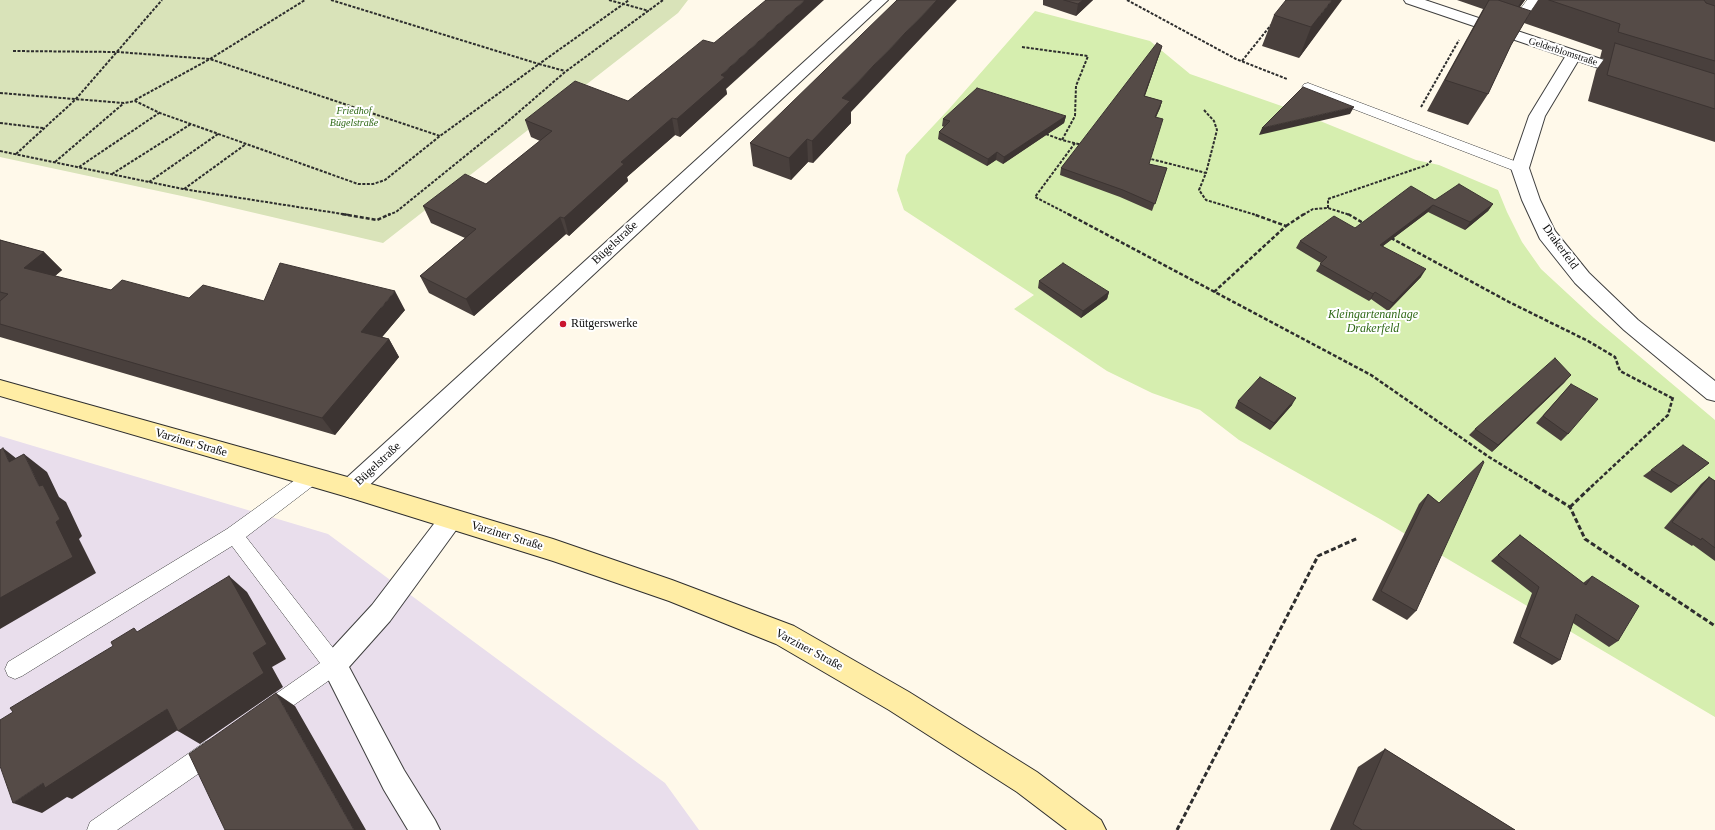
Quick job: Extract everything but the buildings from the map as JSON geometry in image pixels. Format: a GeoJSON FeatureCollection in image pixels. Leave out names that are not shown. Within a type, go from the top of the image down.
{"type":"FeatureCollection","features":[{"type":"Feature","properties":{"kind":"street","name":"Bügelstraße"},"geometry":{"type":"LineString","coordinates":[[351,488],[498,350],[880,0]]}},
{"type":"Feature","properties":{"kind":"street","name":"Gelderblomstraße"},"geometry":{"type":"LineString","coordinates":[[1411,0],[1573,56],[1640,77]]}},
{"type":"Feature","properties":{"kind":"street"},"geometry":{"type":"LineString","coordinates":[[1520,168],[1537,116],[1573,56]]}},
{"type":"Feature","properties":{"kind":"street","name":"Drakerfeld"},"geometry":{"type":"LineString","coordinates":[[1520,168],[1531,200],[1547,234],[1582,278],[1631,325],[1715,393]]}},
{"type":"Feature","properties":{"kind":"street","name":"Varziner Straße"},"geometry":{"type":"LineString","coordinates":[[0,388],[351,488],[572,556],[785,635],[899,701],[1027,782],[1091,830]]}},
{"type":"Feature","properties":{"kind":"street"},"geometry":{"type":"LineString","coordinates":[[425,830],[394,780],[334,665],[382,613],[451,519]]}},
{"type":"Feature","properties":{"kind":"lane"},"geometry":{"type":"LineString","coordinates":[[1508,34],[1533,0]]}},
{"type":"Feature","properties":{"kind":"lane"},"geometry":{"type":"LineString","coordinates":[[1308,87],[1520,168]]}},
{"type":"Feature","properties":{"kind":"lane"},"geometry":{"type":"LineString","coordinates":[[15,669],[234,535],[312,478]]}},
{"type":"Feature","properties":{"kind":"lane"},"geometry":{"type":"LineString","coordinates":[[234,535],[334,665],[252,722]]}},
{"type":"Feature","properties":{"kind":"lane"},"geometry":{"type":"LineString","coordinates":[[98,830],[227,740]]}},
{"type":"Feature","properties":{"kind":"path"},"geometry":{"type":"LineString","coordinates":[[16,154],[75,100],[162,0]]}},
{"type":"Feature","properties":{"kind":"path"},"geometry":{"type":"LineString","coordinates":[[0,93],[124,103],[135,101],[210,59],[305,0]]}},
{"type":"Feature","properties":{"kind":"path"},"geometry":{"type":"LineString","coordinates":[[331,0],[565,72]]}},
{"type":"Feature","properties":{"kind":"path"},"geometry":{"type":"LineString","coordinates":[[609,0],[649,11]]}},
{"type":"Feature","properties":{"kind":"path"},"geometry":{"type":"LineString","coordinates":[[135,101],[160,113],[358,184],[373,184],[385,180],[440,136],[629,0]]}},
{"type":"Feature","properties":{"kind":"path"},"geometry":{"type":"LineString","coordinates":[[0,151],[183,189],[377,220],[396,212],[506,123],[565,72],[663,0]]}},
{"type":"Feature","properties":{"kind":"path"},"geometry":{"type":"LineString","coordinates":[[1127,0],[1242,61],[1308,87]]}},
{"type":"Feature","properties":{"kind":"path"},"geometry":{"type":"LineString","coordinates":[[1410,126],[1448,58],[1472,21]]}},
{"type":"Feature","properties":{"kind":"path"},"geometry":{"type":"LineString","coordinates":[[1242,61],[1271,24]]}},
{"type":"Feature","properties":{"kind":"path"},"geometry":{"type":"LineString","coordinates":[[1022,47],[1088,56],[1076,86],[1075,116],[1062,140]]}},
{"type":"Feature","properties":{"kind":"path"},"geometry":{"type":"LineString","coordinates":[[13,51],[118,52],[210,59],[440,136]]}},
{"type":"Feature","properties":{"kind":"path"},"geometry":{"type":"LineString","coordinates":[[54,162],[124,103]]}},
{"type":"Feature","properties":{"kind":"path"},"geometry":{"type":"LineString","coordinates":[[1204,110],[1214,121],[1217,130],[1206,173],[1199,190],[1206,200],[1232,207],[1286,226]]}},
{"type":"Feature","properties":{"kind":"path"},"geometry":{"type":"LineString","coordinates":[[78,167],[160,113]]}},
{"type":"Feature","properties":{"kind":"path"},"geometry":{"type":"LineString","coordinates":[[0,123],[44,128]]}},
{"type":"Feature","properties":{"kind":"path"},"geometry":{"type":"LineString","coordinates":[[112,174],[191,124]]}},
{"type":"Feature","properties":{"kind":"path"},"geometry":{"type":"LineString","coordinates":[[1040,132],[1088,148]]}},
{"type":"Feature","properties":{"kind":"path"},"geometry":{"type":"LineString","coordinates":[[149,182],[219,134]]}},
{"type":"Feature","properties":{"kind":"path"},"geometry":{"type":"LineString","coordinates":[[1328,208],[1328,198],[1427,165],[1452,142]]}},
{"type":"Feature","properties":{"kind":"path"},"geometry":{"type":"LineString","coordinates":[[1075,143],[1035,197],[1371,375],[1489,457],[1570,507],[1585,540],[1715,626]]}},
{"type":"Feature","properties":{"kind":"path"},"geometry":{"type":"LineString","coordinates":[[183,189],[246,144]]}},
{"type":"Feature","properties":{"kind":"path"},"geometry":{"type":"LineString","coordinates":[[1140,156],[1206,173]]}},
{"type":"Feature","properties":{"kind":"path"},"geometry":{"type":"LineString","coordinates":[[1214,292],[1286,226],[1313,209],[1328,208],[1345,213],[1372,227]]}},
{"type":"Feature","properties":{"kind":"path"},"geometry":{"type":"LineString","coordinates":[[1385,235],[1509,302],[1588,342],[1615,358],[1620,371],[1672,398]]}},
{"type":"Feature","properties":{"kind":"path"},"geometry":{"type":"LineString","coordinates":[[1570,507],[1668,415],[1676,388],[1689,373]]}},
{"type":"Feature","properties":{"kind":"path"},"geometry":{"type":"LineString","coordinates":[[1177,830],[1318,556],[1358,538]]}},
{"type":"Feature","properties":{"kind":"shaded area"},"geometry":{"type":"Polygon","coordinates":[[[0,436],[328,534],[665,783],[699,830],[0,830],[0,436]]]}},
{"type":"Feature","properties":{"kind":"green space","name":"Friedhof Bügelstraße"},"geometry":{"type":"Polygon","coordinates":[[[0,0],[688,0],[678,13],[383,243],[191,198],[0,157],[0,0]]]}},
{"type":"Feature","properties":{"kind":"green space","name":"Kleingartenanlage Drakerfeld"},"geometry":{"type":"Polygon","coordinates":[[[1035,11],[1150,41],[1190,74],[1293,110],[1416,160],[1439,165],[1498,190],[1522,242],[1541,269],[1594,318],[1715,420],[1715,717],[1380,519],[1239,440],[1200,410],[1152,393],[1107,371],[1014,309],[1034,295],[904,210],[897,190],[906,155],[949,109],[1035,11]]]}},
{"type":"Feature","properties":{"kind":"place","name":"Rütgerswerke"},"geometry":{"type":"Point","coordinates":[563,324]}}]}
